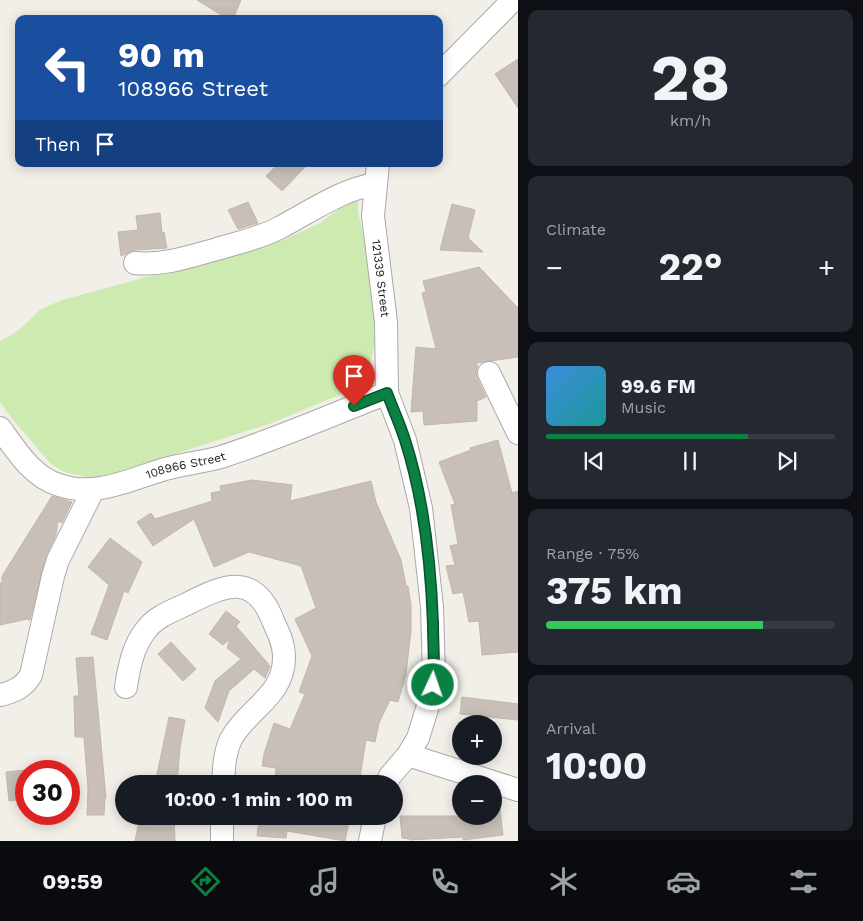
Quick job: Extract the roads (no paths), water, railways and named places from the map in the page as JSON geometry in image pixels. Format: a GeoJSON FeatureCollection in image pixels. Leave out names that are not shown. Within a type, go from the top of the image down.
{"type":"FeatureCollection","features":[{"type":"Feature","properties":{"kind":"street"},"geometry":{"type":"LineString","coordinates":[[443,71],[513,0]]}},
{"type":"Feature","properties":{"kind":"street"},"geometry":{"type":"LineString","coordinates":[[135,263],[161,263],[240,242],[276,230],[360,187],[377,174]]}},
{"type":"Feature","properties":{"kind":"street","name":"121339 Street"},"geometry":{"type":"LineString","coordinates":[[377,174],[372,216],[386,322],[387,393]]}},
{"type":"Feature","properties":{"kind":"street"},"geometry":{"type":"LineString","coordinates":[[489,373],[518,433]]}},
{"type":"Feature","properties":{"kind":"street"},"geometry":{"type":"LineString","coordinates":[[387,393],[405,440],[421,508],[432,607],[434,674],[425,721],[408,755],[393,775]]}},
{"type":"Feature","properties":{"kind":"street","name":"108966 Street"},"geometry":{"type":"LineString","coordinates":[[0,428],[17,451],[36,472],[47,480],[70,488],[93,490],[254,446],[387,393]]}},
{"type":"Feature","properties":{"kind":"street"},"geometry":{"type":"LineString","coordinates":[[0,695],[19,688],[26,683],[31,675],[58,560],[93,490]]}},
{"type":"Feature","properties":{"kind":"street"},"geometry":{"type":"LineString","coordinates":[[126,687],[131,662],[139,639],[147,628],[161,616],[216,589],[228,586],[247,589],[260,597],[268,607],[283,644],[283,670],[273,692],[238,728],[231,740],[224,761],[223,775]]}},
{"type":"Feature","properties":{"kind":"street"},"geometry":{"type":"LineString","coordinates":[[408,755],[518,790]]}},
{"type":"Feature","properties":{"kind":"street"},"geometry":{"type":"LineString","coordinates":[[222,825],[222,841]]}},
{"type":"Feature","properties":{"kind":"street"},"geometry":{"type":"LineString","coordinates":[[370,841],[373,825]]}}]}
